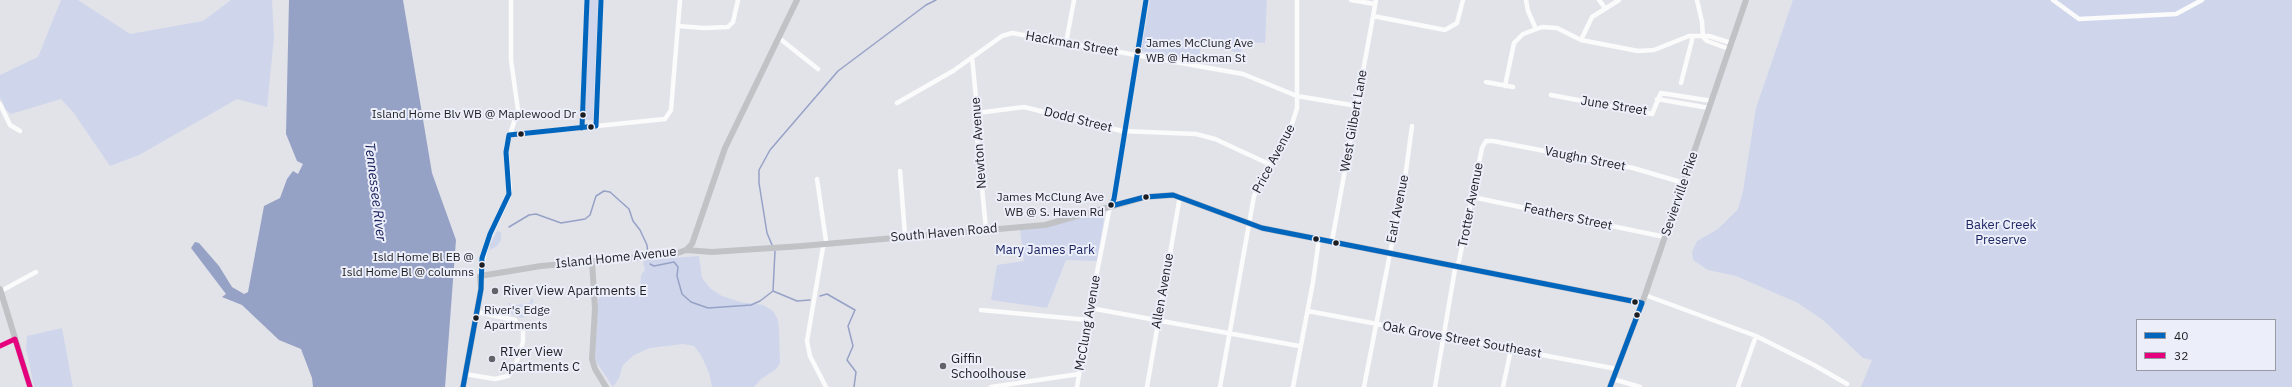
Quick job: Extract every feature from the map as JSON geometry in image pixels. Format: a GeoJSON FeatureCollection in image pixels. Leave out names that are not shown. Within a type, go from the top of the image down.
{"type":"FeatureCollection","features":[{"type":"Feature","properties":{"kind":"street"},"geometry":{"type":"LineString","coordinates":[[463,387],[481,289],[480,276],[485,246],[509,194],[506,152],[509,135],[516,122],[518,110],[511,60],[511,0]]}},
{"type":"Feature","properties":{"kind":"street"},"geometry":{"type":"LineString","coordinates":[[582,128],[587,0]]}},
{"type":"Feature","properties":{"kind":"street"},"geometry":{"type":"LineString","coordinates":[[596,126],[601,0]]}},
{"type":"Feature","properties":{"kind":"street"},"geometry":{"type":"LineString","coordinates":[[509,135],[660,121],[669,115],[680,0]]}},
{"type":"Feature","properties":{"kind":"street"},"geometry":{"type":"LineString","coordinates":[[678,26],[704,28],[728,27],[733,22],[738,0]]}},
{"type":"Feature","properties":{"kind":"street","name":"Island Home Avenue"},"geometry":{"type":"LineString","coordinates":[[480,276],[532,267],[665,256],[686,250],[695,240],[725,148],[797,0]]}},
{"type":"Feature","properties":{"kind":"street"},"geometry":{"type":"LineString","coordinates":[[1066,42],[1074,0]]}},
{"type":"Feature","properties":{"kind":"street","name":"McClung Avenue"},"geometry":{"type":"LineString","coordinates":[[1077,387],[1090,308],[1111,206],[1114,199],[1146,0]]}},
{"type":"Feature","properties":{"kind":"street","name":"Price Avenue"},"geometry":{"type":"LineString","coordinates":[[1220,387],[1254,196],[1269,164],[1282,147],[1292,126],[1297,96],[1297,0]]}},
{"type":"Feature","properties":{"kind":"street"},"geometry":{"type":"LineString","coordinates":[[1351,0],[1375,2]]}},
{"type":"Feature","properties":{"kind":"street"},"geometry":{"type":"LineString","coordinates":[[1373,16],[1445,30],[1451,29],[1457,23],[1464,0]]}},
{"type":"Feature","properties":{"kind":"street"},"geometry":{"type":"LineString","coordinates":[[1526,0],[1528,11],[1536,29]]}},
{"type":"Feature","properties":{"kind":"street"},"geometry":{"type":"LineString","coordinates":[[1599,0],[1605,8]]}},
{"type":"Feature","properties":{"kind":"street"},"geometry":{"type":"LineString","coordinates":[[1581,40],[1592,17],[1619,0]]}},
{"type":"Feature","properties":{"kind":"street"},"geometry":{"type":"LineString","coordinates":[[1697,0],[1702,22],[1703,37]]}},
{"type":"Feature","properties":{"kind":"street","name":"Sevierville Pike"},"geometry":{"type":"LineString","coordinates":[[1610,387],[1642,303],[1746,0]]}},
{"type":"Feature","properties":{"kind":"street"},"geometry":{"type":"LineString","coordinates":[[2053,0],[2079,19],[2176,14],[2202,0]]}},
{"type":"Feature","properties":{"kind":"street","name":"West Gilbert Lane"},"geometry":{"type":"LineString","coordinates":[[1332,241],[1375,2]]}},
{"type":"Feature","properties":{"kind":"street"},"geometry":{"type":"LineString","coordinates":[[1505,86],[1514,43],[1523,34],[1542,27],[1557,28],[1581,40],[1647,51],[1683,37],[1693,36],[1703,37],[1707,41],[1730,46]]}},
{"type":"Feature","properties":{"kind":"street","name":"Hackman Street"},"geometry":{"type":"LineString","coordinates":[[897,103],[953,71],[1006,34],[1066,42],[1136,56],[1243,74],[1297,96],[1356,106]]}},
{"type":"Feature","properties":{"kind":"street"},"geometry":{"type":"LineString","coordinates":[[1681,83],[1693,36]]}},
{"type":"Feature","properties":{"kind":"street"},"geometry":{"type":"LineString","coordinates":[[779,38],[818,69]]}},
{"type":"Feature","properties":{"kind":"street","name":"Newton Avenue"},"geometry":{"type":"LineString","coordinates":[[972,57],[977,113],[976,126],[986,229]]}},
{"type":"Feature","properties":{"kind":"street"},"geometry":{"type":"LineString","coordinates":[[1486,82],[1513,87]]}},
{"type":"Feature","properties":{"kind":"street","name":"June Street"},"geometry":{"type":"LineString","coordinates":[[1551,95],[1652,114],[1657,99],[1661,93],[1712,101]]}},
{"type":"Feature","properties":{"kind":"street"},"geometry":{"type":"LineString","coordinates":[[1657,99],[1709,108]]}},
{"type":"Feature","properties":{"kind":"street"},"geometry":{"type":"LineString","coordinates":[[0,104],[10,125],[20,131]]}},
{"type":"Feature","properties":{"kind":"street","name":"Dodd Street"},"geometry":{"type":"LineString","coordinates":[[977,113],[1024,107],[1124,132],[1196,134],[1215,139],[1269,164]]}},
{"type":"Feature","properties":{"kind":"street","name":"Earl Avenue"},"geometry":{"type":"LineString","coordinates":[[1364,387],[1410,145],[1412,126]]}},
{"type":"Feature","properties":{"kind":"street","name":"Vaughn Street"},"geometry":{"type":"LineString","coordinates":[[1486,141],[1493,141],[1633,168],[1684,183]]}},
{"type":"Feature","properties":{"kind":"street","name":"Trotter Avenue"},"geometry":{"type":"LineString","coordinates":[[1435,387],[1457,265],[1482,148],[1486,141]]}},
{"type":"Feature","properties":{"kind":"street"},"geometry":{"type":"LineString","coordinates":[[900,171],[905,235]]}},
{"type":"Feature","properties":{"kind":"street"},"geometry":{"type":"LineString","coordinates":[[817,178],[826,241],[807,341],[810,356],[826,387]]}},
{"type":"Feature","properties":{"kind":"street","name":"South Haven Road"},"geometry":{"type":"LineString","coordinates":[[686,250],[712,252],[825,244],[905,235],[1045,224],[1158,195],[1180,196],[1249,224],[1642,303]]}},
{"type":"Feature","properties":{"kind":"street","name":"Allen Avenue"},"geometry":{"type":"LineString","coordinates":[[1147,387],[1180,196]]}},
{"type":"Feature","properties":{"kind":"street","name":"Feathers Street"},"geometry":{"type":"LineString","coordinates":[[1472,197],[1665,237]]}},
{"type":"Feature","properties":{"kind":"street"},"geometry":{"type":"LineString","coordinates":[[1292,387],[1299,346],[1308,311],[1319,239]]}},
{"type":"Feature","properties":{"kind":"street"},"geometry":{"type":"LineString","coordinates":[[592,261],[595,309],[592,359],[597,374],[606,387]]}},
{"type":"Feature","properties":{"kind":"street"},"geometry":{"type":"LineString","coordinates":[[30,387],[0,290],[36,272]]}},
{"type":"Feature","properties":{"kind":"street"},"geometry":{"type":"LineString","coordinates":[[1644,295],[1756,336],[1814,365],[1847,384]]}},
{"type":"Feature","properties":{"kind":"street"},"geometry":{"type":"LineString","coordinates":[[1090,308],[1158,322],[1299,346]]}},
{"type":"Feature","properties":{"kind":"street"},"geometry":{"type":"LineString","coordinates":[[981,310],[1088,320]]}},
{"type":"Feature","properties":{"kind":"street","name":"Oak Grove Street Southeast"},"geometry":{"type":"LineString","coordinates":[[1308,311],[1617,369]]}},
{"type":"Feature","properties":{"kind":"street"},"geometry":{"type":"LineString","coordinates":[[465,374],[496,379],[508,376],[515,367],[523,342],[523,331],[515,320],[477,312]]}},
{"type":"Feature","properties":{"kind":"street"},"geometry":{"type":"LineString","coordinates":[[1738,387],[1756,336]]}},
{"type":"Feature","properties":{"kind":"street"},"geometry":{"type":"LineString","coordinates":[[0,346],[15,339]]}},
{"type":"Feature","properties":{"kind":"street"},"geometry":{"type":"LineString","coordinates":[[1503,387],[1511,349]]}},
{"type":"Feature","properties":{"kind":"street"},"geometry":{"type":"LineString","coordinates":[[991,387],[1079,374]]}},
{"type":"Feature","properties":{"kind":"street"},"geometry":{"type":"LineString","coordinates":[[1613,379],[1640,387]]}},
{"type":"Feature","properties":{"kind":"green space"},"geometry":{"type":"Polygon","coordinates":[[[61,0],[78,0],[130,34],[203,21],[231,0],[272,0],[274,37],[267,107],[237,99],[139,155],[110,166],[73,112],[61,99],[11,114],[6,110],[0,97],[0,75],[38,57],[61,0]]]}},
{"type":"Feature","properties":{"kind":"green space"},"geometry":{"type":"Polygon","coordinates":[[[589,0],[598,0],[593,120],[586,120],[585,116],[589,0]]]}},
{"type":"Feature","properties":{"kind":"green space"},"geometry":{"type":"Polygon","coordinates":[[[1150,0],[1267,0],[1265,43],[1243,42],[1241,53],[1201,46],[1198,61],[1141,51],[1150,0]]]}},
{"type":"Feature","properties":{"kind":"green space","name":"Baker Creek Preserve"},"geometry":{"type":"Polygon","coordinates":[[[1793,0],[2292,0],[2292,387],[1861,387],[1872,360],[1863,358],[1823,320],[1798,303],[1736,276],[1708,270],[1693,260],[1692,252],[1697,241],[1718,229],[1738,209],[1743,191],[1756,108],[1793,0]]]}},
{"type":"Feature","properties":{"kind":"green space","name":"Mary James Park"},"geometry":{"type":"Polygon","coordinates":[[[1098,214],[1104,219],[1097,261],[1066,260],[1047,308],[991,300],[997,265],[1024,261],[1020,230],[1045,227],[1098,214]]]}},
{"type":"Feature","properties":{"kind":"green space"},"geometry":{"type":"Polygon","coordinates":[[[497,231],[501,232],[501,240],[497,246],[490,250],[490,245],[497,231]]]}},
{"type":"Feature","properties":{"kind":"green space"},"geometry":{"type":"Polygon","coordinates":[[[699,256],[702,278],[711,289],[722,296],[740,302],[763,305],[773,311],[778,320],[780,363],[776,369],[761,379],[754,387],[712,387],[709,373],[701,355],[694,346],[683,344],[650,348],[634,355],[623,365],[619,378],[613,387],[595,360],[598,299],[602,296],[634,293],[640,290],[641,275],[645,270],[643,261],[699,256]]]}},
{"type":"Feature","properties":{"kind":"green space"},"geometry":{"type":"Polygon","coordinates":[[[531,299],[534,299],[526,316],[524,313],[524,307],[514,309],[524,317],[521,318],[505,311],[509,310],[510,305],[507,303],[510,303],[511,306],[530,303],[531,299]]]}},
{"type":"Feature","properties":{"kind":"green space"},"geometry":{"type":"Polygon","coordinates":[[[62,328],[73,387],[34,387],[26,348],[27,336],[62,328]]]}},
{"type":"Feature","properties":{"kind":"water","name":"Tennessee River"},"geometry":{"type":"Polygon","coordinates":[[[289,0],[403,0],[432,173],[456,240],[445,387],[313,387],[312,378],[301,349],[279,340],[242,305],[222,297],[226,294],[191,248],[195,242],[199,243],[219,266],[232,287],[244,294],[248,292],[264,206],[280,198],[287,179],[293,171],[298,174],[303,164],[297,161],[286,134],[289,0]]]}},
{"type":"Feature","properties":{"kind":"waterway"},"geometry":{"type":"LineString","coordinates":[[772,245],[767,233],[759,183],[759,170],[770,150],[838,71],[926,5],[936,0]]}},
{"type":"Feature","properties":{"kind":"waterway"},"geometry":{"type":"LineString","coordinates":[[509,227],[529,215],[536,214],[561,223],[585,219],[590,215],[596,196],[604,191],[610,192],[629,209],[633,221],[640,230],[647,245],[648,255]]}},
{"type":"Feature","properties":{"kind":"waterway"},"geometry":{"type":"LineString","coordinates":[[773,291],[775,251]]}},
{"type":"Feature","properties":{"kind":"waterway"},"geometry":{"type":"LineString","coordinates":[[650,264],[654,266],[674,262],[678,267],[677,276],[682,294],[691,302],[708,308],[751,305],[760,301],[773,291],[797,301],[810,300]]}},
{"type":"Feature","properties":{"kind":"waterway"},"geometry":{"type":"LineString","coordinates":[[820,296],[827,294],[855,310],[848,326],[853,346],[847,360],[856,372],[854,387]]}},
{"type":"Feature","properties":{"kind":"transit line","name":"40"},"geometry":{"type":"LineString","coordinates":[[582,128],[587,0]]}},
{"type":"Feature","properties":{"kind":"transit line","name":"40"},"geometry":{"type":"LineString","coordinates":[[463,387],[481,289],[482,258],[490,234],[509,194],[506,152],[509,135],[596,126],[601,0]]}},
{"type":"Feature","properties":{"kind":"transit line","name":"40"},"geometry":{"type":"LineString","coordinates":[[1111,206],[1114,199],[1146,0]]}},
{"type":"Feature","properties":{"kind":"transit line","name":"40"},"geometry":{"type":"LineString","coordinates":[[1111,206],[1145,197],[1173,195],[1262,228],[1642,303],[1610,387]]}},
{"type":"Feature","properties":{"kind":"transit line","name":"32"},"geometry":{"type":"LineString","coordinates":[[0,346],[15,339],[30,387]]}},
{"type":"Feature","properties":{"kind":"place","name":"James McClung Ave WB @ Hackman St"},"geometry":{"type":"Point","coordinates":[1138,51]}},
{"type":"Feature","properties":{"kind":"place","name":"Island Home Blv WB @ Maplewood Dr"},"geometry":{"type":"Point","coordinates":[583,115]}},
{"type":"Feature","properties":{"kind":"place","name":"James McClung Ave WB @ S. Haven Rd"},"geometry":{"type":"Point","coordinates":[1111,205]}},
{"type":"Feature","properties":{"kind":"place","name":"Isld Home Bl EB @ Isld Home Bl @ columns"},"geometry":{"type":"Point","coordinates":[482,265]}},
{"type":"Feature","properties":{"kind":"place","name":"River View Apartments E"},"geometry":{"type":"Point","coordinates":[495,291]}},
{"type":"Feature","properties":{"kind":"place","name":"River's Edge Apartments"},"geometry":{"type":"Point","coordinates":[476,318]}},
{"type":"Feature","properties":{"kind":"place","name":"RIver View Apartments C"},"geometry":{"type":"Point","coordinates":[492,359]}},
{"type":"Feature","properties":{"kind":"place","name":"Giffin Schoolhouse"},"geometry":{"type":"Point","coordinates":[943,366]}}]}
